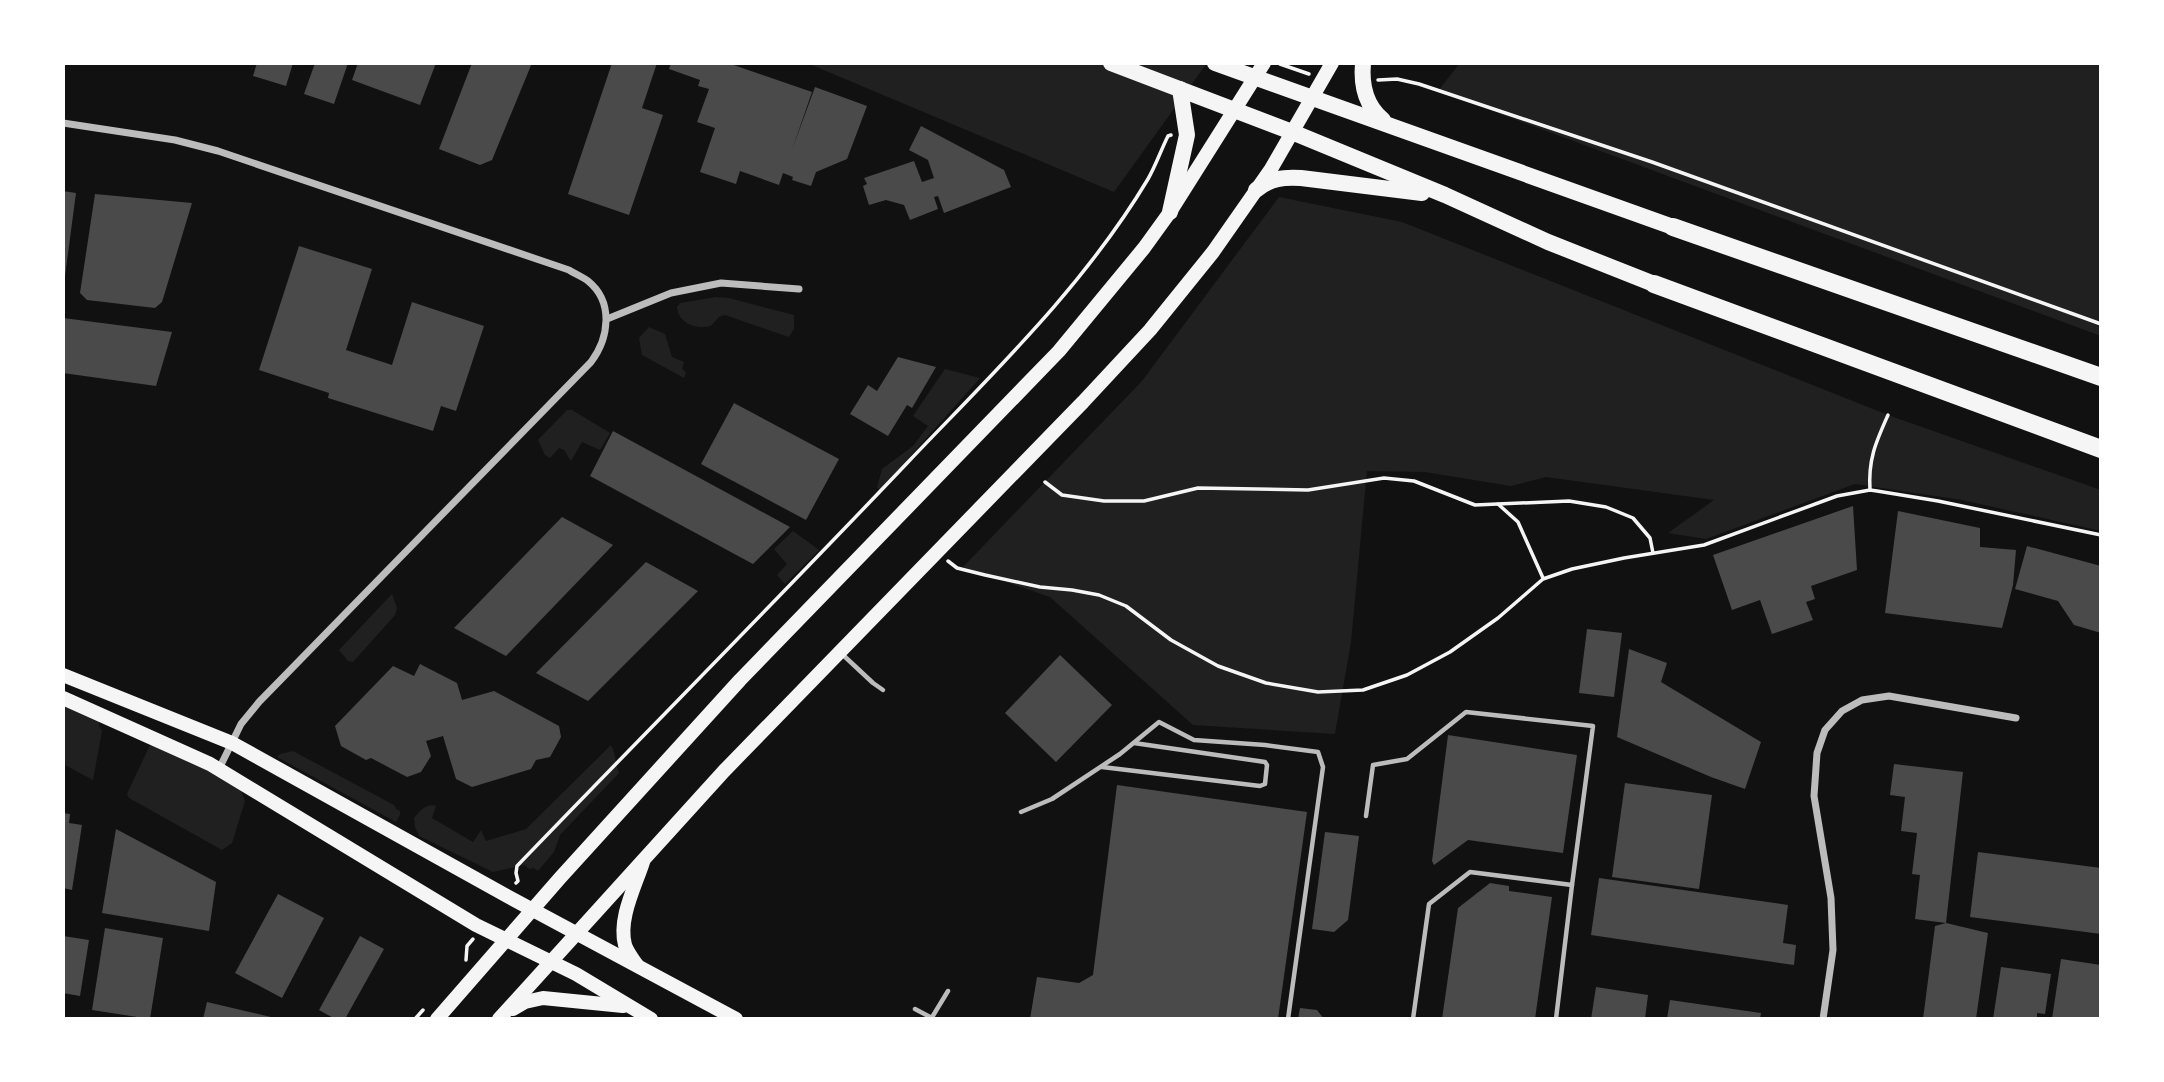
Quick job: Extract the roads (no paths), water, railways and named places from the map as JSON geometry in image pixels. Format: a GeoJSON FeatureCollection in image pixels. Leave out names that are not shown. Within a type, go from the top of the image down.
{"type":"FeatureCollection","features":[{"type":"Feature","properties":{"kind":"highway"},"geometry":{"type":"LineString","coordinates":[[1111,63],[1292,132],[1654,285],[2101,449]]}},
{"type":"Feature","properties":{"kind":"highway"},"geometry":{"type":"LineString","coordinates":[[1215,63],[2101,377]]}},
{"type":"Feature","properties":{"kind":"highway"},"geometry":{"type":"LineString","coordinates":[[1363,63],[1361,81],[1368,101],[1386,123]]}},
{"type":"Feature","properties":{"kind":"highway"},"geometry":{"type":"LineString","coordinates":[[1170,212],[1188,135],[1180,89]]}},
{"type":"Feature","properties":{"kind":"highway"},"geometry":{"type":"LineString","coordinates":[[1256,190],[1268,181],[1292,177],[1445,195]]}},
{"type":"Feature","properties":{"kind":"main road"},"geometry":{"type":"LineString","coordinates":[[437,1019],[635,793],[740,680],[1059,351],[1144,248],[1170,212],[1264,63]]}},
{"type":"Feature","properties":{"kind":"main road"},"geometry":{"type":"LineString","coordinates":[[500,1017],[724,771],[1074,412],[1150,330],[1213,252],[1271,169],[1332,63]]}},
{"type":"Feature","properties":{"kind":"main road"},"geometry":{"type":"LineString","coordinates":[[63,675],[232,743],[736,1019]]}},
{"type":"Feature","properties":{"kind":"main road"},"geometry":{"type":"LineString","coordinates":[[63,698],[219,769],[464,918],[576,974],[651,1019]]}},
{"type":"Feature","properties":{"kind":"main road"},"geometry":{"type":"LineString","coordinates":[[638,966],[626,948],[624,925],[645,858]]}},
{"type":"Feature","properties":{"kind":"main road"},"geometry":{"type":"LineString","coordinates":[[500,1017],[525,1002],[543,998],[628,1006]]}},
{"type":"Feature","properties":{"kind":"street"},"geometry":{"type":"LineString","coordinates":[[63,123],[174,140],[218,151],[569,270],[588,281],[601,296],[607,319],[600,350],[591,362],[259,702],[241,724],[219,769]]}},
{"type":"Feature","properties":{"kind":"street"},"geometry":{"type":"LineString","coordinates":[[607,319],[671,293],[721,283],[799,289]]}},
{"type":"Feature","properties":{"kind":"street"},"geometry":{"type":"LineString","coordinates":[[1823,1019],[1833,950],[1831,898],[1814,796],[1817,753],[1825,730],[1842,710],[1862,700],[1889,696],[2016,718]]}},
{"type":"Feature","properties":{"kind":"lane"},"geometry":{"type":"LineString","coordinates":[[839,652],[883,690]]}},
{"type":"Feature","properties":{"kind":"lane"},"geometry":{"type":"LineString","coordinates":[[1366,816],[1373,765],[1407,759],[1465,712],[1593,726],[1556,1019]]}},
{"type":"Feature","properties":{"kind":"lane"},"geometry":{"type":"LineString","coordinates":[[1021,812],[1052,799],[1159,722],[1194,740],[1318,752],[1323,767],[1288,1019]]}},
{"type":"Feature","properties":{"kind":"lane"},"geometry":{"type":"LineString","coordinates":[[1100,767],[1261,786],[1265,784],[1265,762],[1133,743]]}},
{"type":"Feature","properties":{"kind":"lane"},"geometry":{"type":"LineString","coordinates":[[1413,1019],[1429,904],[1470,872],[1572,886]]}},
{"type":"Feature","properties":{"kind":"lane"},"geometry":{"type":"LineString","coordinates":[[915,1009],[932,1018],[948,991]]}}]}
